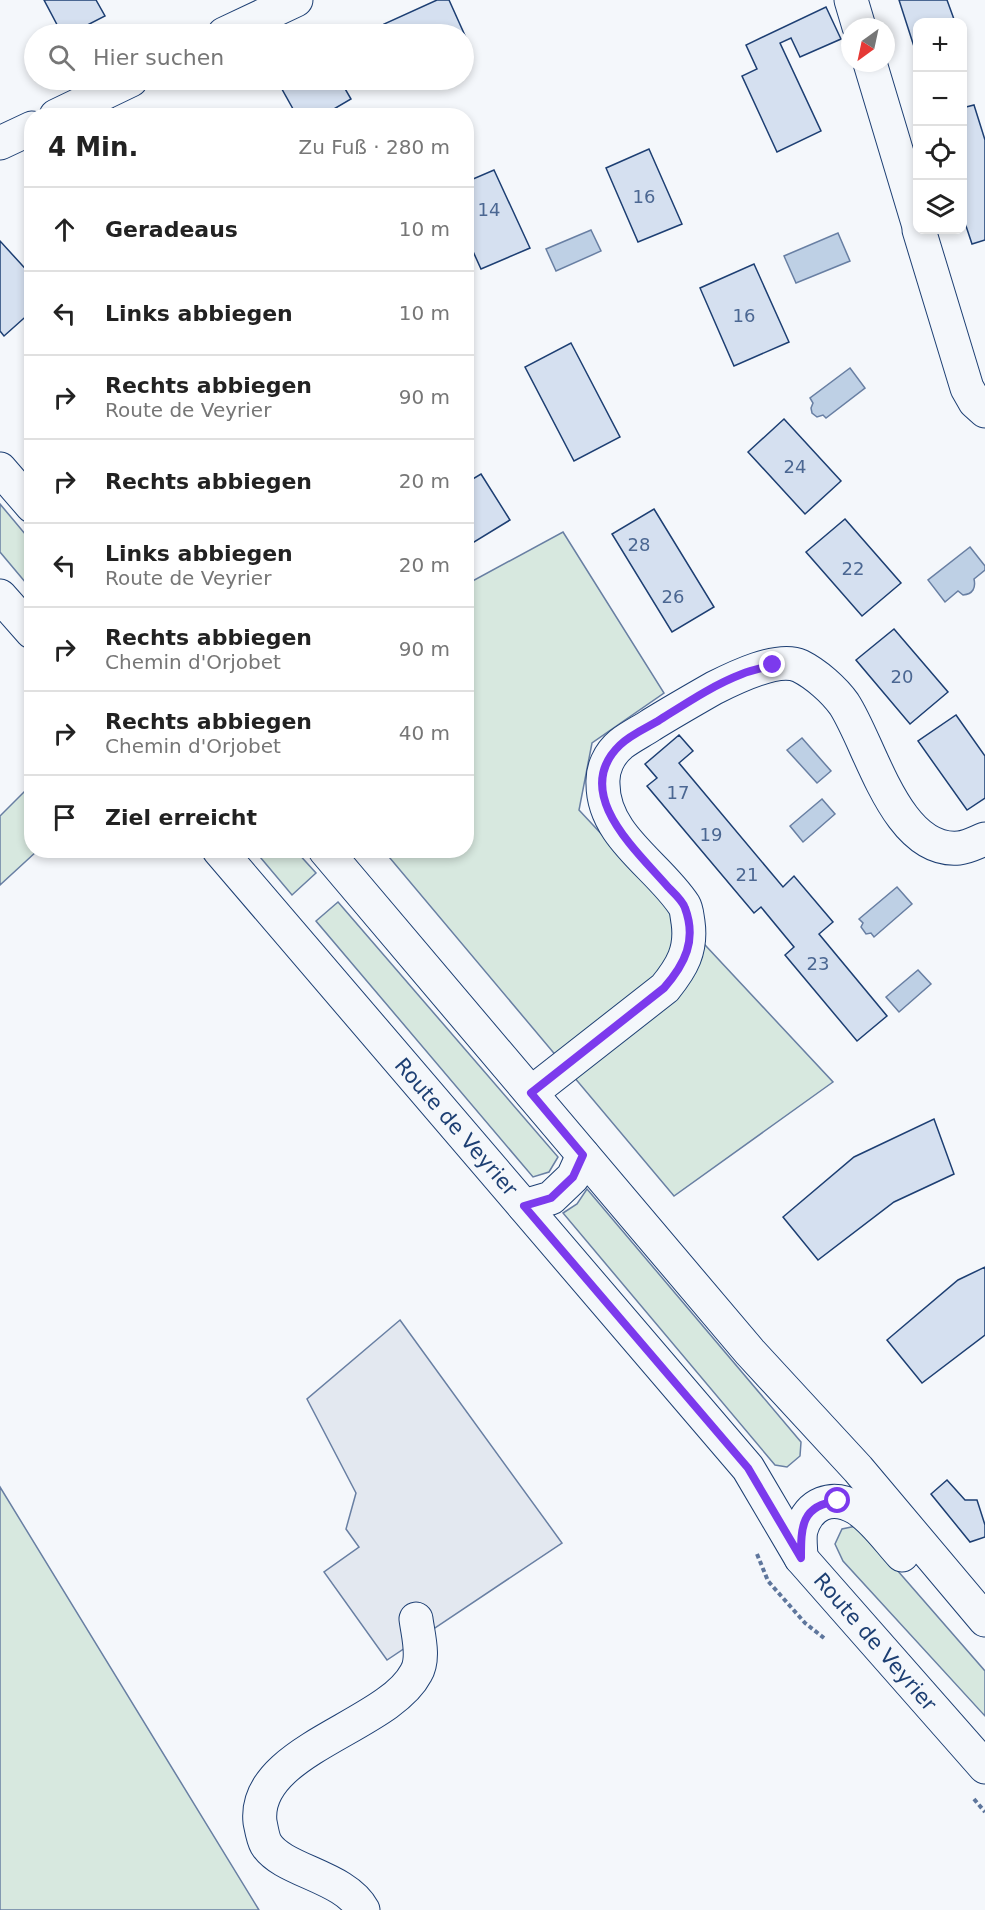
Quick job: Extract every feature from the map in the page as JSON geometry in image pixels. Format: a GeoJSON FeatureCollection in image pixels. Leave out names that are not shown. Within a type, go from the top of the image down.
{"type":"FeatureCollection","features":[{"type":"Feature","properties":{"kind":"main road"},"geometry":{"type":"LineString","coordinates":[[245,24],[296,0]]}},
{"type":"Feature","properties":{"kind":"main road"},"geometry":{"type":"LineString","coordinates":[[851,0],[856,18]]}},
{"type":"Feature","properties":{"kind":"main road"},"geometry":{"type":"LineString","coordinates":[[873,72],[913,206]]}},
{"type":"Feature","properties":{"kind":"main road"},"geometry":{"type":"LineString","coordinates":[[73,108],[110,90]]}},
{"type":"Feature","properties":{"kind":"main road"},"geometry":{"type":"LineString","coordinates":[[0,143],[24,132]]}},
{"type":"Feature","properties":{"kind":"main road"},"geometry":{"type":"LineString","coordinates":[[920,234],[967,388],[975,402],[985,411]]}},
{"type":"Feature","properties":{"kind":"main road"},"geometry":{"type":"LineString","coordinates":[[0,469],[24,497]]}},
{"type":"Feature","properties":{"kind":"main road"},"geometry":{"type":"LineString","coordinates":[[0,596],[24,623]]}},
{"type":"Feature","properties":{"kind":"main road"},"geometry":{"type":"LineString","coordinates":[[531,1093],[664,988],[679,971],[688,949],[689,930],[685,907],[614,824],[603,798],[602,778],[607,761],[620,744],[694,699],[742,674],[773,665],[798,665],[819,678],[844,704],[890,797],[910,826],[933,844],[960,848],[985,839]]}},
{"type":"Feature","properties":{"kind":"main road","name":"Route de Veyrier"},"geometry":{"type":"LineString","coordinates":[[226,858],[748,1468],[801,1558],[985,1767]]}},
{"type":"Feature","properties":{"kind":"main road"},"geometry":{"type":"LineString","coordinates":[[332,858],[750,1352],[858,1469],[985,1620]]}},
{"type":"Feature","properties":{"kind":"main road"},"geometry":{"type":"LineString","coordinates":[[524,1206],[551,1198],[573,1177],[583,1155]]}},
{"type":"Feature","properties":{"kind":"main road"},"geometry":{"type":"LineString","coordinates":[[801,1558],[801,1531],[810,1513],[821,1503],[838,1501],[857,1509],[879,1528],[969,1635],[985,1643]]}},
{"type":"Feature","properties":{"kind":"main road"},"geometry":{"type":"LineString","coordinates":[[363,1910],[358,1902],[329,1881],[282,1859],[266,1844],[260,1820],[263,1796],[276,1777],[297,1758],[401,1694],[417,1672],[420,1656],[416,1619]]}},
{"type":"Feature","properties":{"kind":"shaded area"},"geometry":{"type":"Polygon","coordinates":[[[0,504],[24,533],[24,581],[0,552],[0,504]]]}},
{"type":"Feature","properties":{"kind":"shaded area"},"geometry":{"type":"Polygon","coordinates":[[[563,532],[664,693],[592,743],[579,810],[833,1082],[674,1196],[390,858],[474,858],[474,580],[563,532]]]}},
{"type":"Feature","properties":{"kind":"shaded area"},"geometry":{"type":"Polygon","coordinates":[[[24,792],[24,858],[29,858],[0,885],[0,816],[24,792]]]}},
{"type":"Feature","properties":{"kind":"shaded area"},"geometry":{"type":"Polygon","coordinates":[[[261,858],[302,858],[316,873],[292,895],[261,858]]]}},
{"type":"Feature","properties":{"kind":"shaded area"},"geometry":{"type":"Polygon","coordinates":[[[338,902],[558,1157],[549,1172],[533,1177],[316,921],[338,902]]]}},
{"type":"Feature","properties":{"kind":"shaded area"},"geometry":{"type":"Polygon","coordinates":[[[587,1189],[801,1442],[800,1456],[787,1467],[775,1465],[563,1213],[577,1204],[587,1189]]]}},
{"type":"Feature","properties":{"kind":"shaded area"},"geometry":{"type":"Polygon","coordinates":[[[400,1320],[562,1543],[387,1660],[324,1572],[359,1547],[346,1529],[356,1493],[307,1399],[400,1320]]]}},
{"type":"Feature","properties":{"kind":"shaded area"},"geometry":{"type":"Polygon","coordinates":[[[0,1487],[259,1910],[0,1910],[0,1487]]]}},
{"type":"Feature","properties":{"kind":"shaded area"},"geometry":{"type":"Polygon","coordinates":[[[856,1526],[870,1539],[985,1671],[985,1716],[843,1561],[835,1544],[842,1529],[856,1526]]]}},
{"type":"Feature","properties":{"kind":"water"},"geometry":{"type":"Polygon","coordinates":[[[591,230],[601,251],[556,271],[546,249],[591,230]]]}},
{"type":"Feature","properties":{"kind":"water"},"geometry":{"type":"Polygon","coordinates":[[[838,233],[850,261],[796,283],[784,256],[838,233]]]}},
{"type":"Feature","properties":{"kind":"water"},"geometry":{"type":"Polygon","coordinates":[[[850,368],[865,388],[826,418],[823,415],[817,417],[812,413],[813,403],[810,398],[850,368]]]}},
{"type":"Feature","properties":{"kind":"water"},"geometry":{"type":"Polygon","coordinates":[[[970,547],[985,566],[985,570],[974,579],[975,585],[971,592],[963,595],[958,591],[945,602],[928,580],[970,547]]]}},
{"type":"Feature","properties":{"kind":"water"},"geometry":{"type":"Polygon","coordinates":[[[802,738],[831,771],[817,783],[787,750],[802,738]]]}},
{"type":"Feature","properties":{"kind":"water"},"geometry":{"type":"Polygon","coordinates":[[[822,799],[835,814],[803,842],[790,826],[822,799]]]}},
{"type":"Feature","properties":{"kind":"water"},"geometry":{"type":"Polygon","coordinates":[[[897,887],[912,904],[874,937],[871,933],[866,934],[861,927],[863,923],[859,919],[897,887]]]}},
{"type":"Feature","properties":{"kind":"water"},"geometry":{"type":"Polygon","coordinates":[[[918,970],[931,984],[899,1012],[886,997],[918,970]]]}},
{"type":"Feature","properties":{"kind":"building"},"geometry":{"type":"Polygon","coordinates":[[[44,0],[96,0],[105,16],[89,24],[57,24],[44,0]]]}},
{"type":"Feature","properties":{"kind":"building"},"geometry":{"type":"Polygon","coordinates":[[[437,0],[449,0],[460,24],[384,24],[437,0]]]}},
{"type":"Feature","properties":{"kind":"building"},"geometry":{"type":"Polygon","coordinates":[[[899,0],[947,0],[954,18],[913,18],[913,43],[899,0]]]}},
{"type":"Feature","properties":{"kind":"building"},"geometry":{"type":"Polygon","coordinates":[[[826,7],[841,39],[800,57],[791,38],[780,43],[821,131],[777,152],[742,76],[757,69],[746,45],[826,7]]]}},
{"type":"Feature","properties":{"kind":"building"},"geometry":{"type":"Polygon","coordinates":[[[282,90],[346,90],[351,99],[336,108],[293,108],[282,90]]]}},
{"type":"Feature","properties":{"kind":"building"},"geometry":{"type":"Polygon","coordinates":[[[974,105],[985,140],[985,240],[972,244],[967,229],[967,107],[974,105]]]}},
{"type":"Feature","properties":{"kind":"building"},"geometry":{"type":"Polygon","coordinates":[[[649,149],[682,224],[638,242],[606,168],[649,149]]]}},
{"type":"Feature","properties":{"kind":"building"},"geometry":{"type":"Polygon","coordinates":[[[494,170],[530,248],[481,269],[474,254],[474,179],[494,170]]]}},
{"type":"Feature","properties":{"kind":"building"},"geometry":{"type":"Polygon","coordinates":[[[0,241],[24,267],[24,318],[4,336],[0,331],[0,241]]]}},
{"type":"Feature","properties":{"kind":"building"},"geometry":{"type":"Polygon","coordinates":[[[754,264],[789,342],[734,366],[700,288],[754,264]]]}},
{"type":"Feature","properties":{"kind":"building"},"geometry":{"type":"Polygon","coordinates":[[[571,343],[620,437],[574,461],[525,367],[571,343]]]}},
{"type":"Feature","properties":{"kind":"building"},"geometry":{"type":"Polygon","coordinates":[[[784,419],[841,481],[805,514],[748,452],[784,419]]]}},
{"type":"Feature","properties":{"kind":"building"},"geometry":{"type":"Polygon","coordinates":[[[481,474],[510,520],[474,542],[474,478],[481,474]]]}},
{"type":"Feature","properties":{"kind":"building"},"geometry":{"type":"Polygon","coordinates":[[[654,509],[714,607],[672,632],[612,534],[654,509]]]}},
{"type":"Feature","properties":{"kind":"building"},"geometry":{"type":"Polygon","coordinates":[[[845,519],[901,583],[862,616],[806,552],[845,519]]]}},
{"type":"Feature","properties":{"kind":"building"},"geometry":{"type":"Polygon","coordinates":[[[894,629],[948,692],[910,724],[856,660],[894,629]]]}},
{"type":"Feature","properties":{"kind":"building"},"geometry":{"type":"Polygon","coordinates":[[[956,715],[985,756],[985,798],[967,810],[918,741],[956,715]]]}},
{"type":"Feature","properties":{"kind":"building"},"geometry":{"type":"Polygon","coordinates":[[[679,735],[693,751],[679,763],[783,887],[794,876],[833,922],[819,934],[887,1016],[857,1041],[785,955],[794,947],[761,907],[754,913],[647,786],[657,778],[645,764],[679,735]]]}},
{"type":"Feature","properties":{"kind":"building"},"geometry":{"type":"Polygon","coordinates":[[[934,1119],[954,1174],[894,1202],[818,1260],[783,1217],[854,1157],[934,1119]]]}},
{"type":"Feature","properties":{"kind":"building"},"geometry":{"type":"Polygon","coordinates":[[[985,1267],[985,1335],[922,1383],[887,1340],[958,1280],[985,1267]]]}},
{"type":"Feature","properties":{"kind":"building"},"geometry":{"type":"Polygon","coordinates":[[[947,1480],[965,1500],[977,1500],[985,1525],[985,1537],[970,1542],[931,1494],[947,1480]]]}},
{"type":"Feature","properties":{"kind":"route"},"geometry":{"type":"LineString","coordinates":[[773,665],[742,674],[694,699],[620,744],[607,761],[602,778],[603,798],[614,824],[685,907],[689,930],[688,949],[679,971],[664,988],[531,1093],[583,1155],[573,1177],[551,1198],[524,1206],[748,1468],[801,1558],[801,1531],[810,1513],[821,1503],[838,1501]]}}]}
